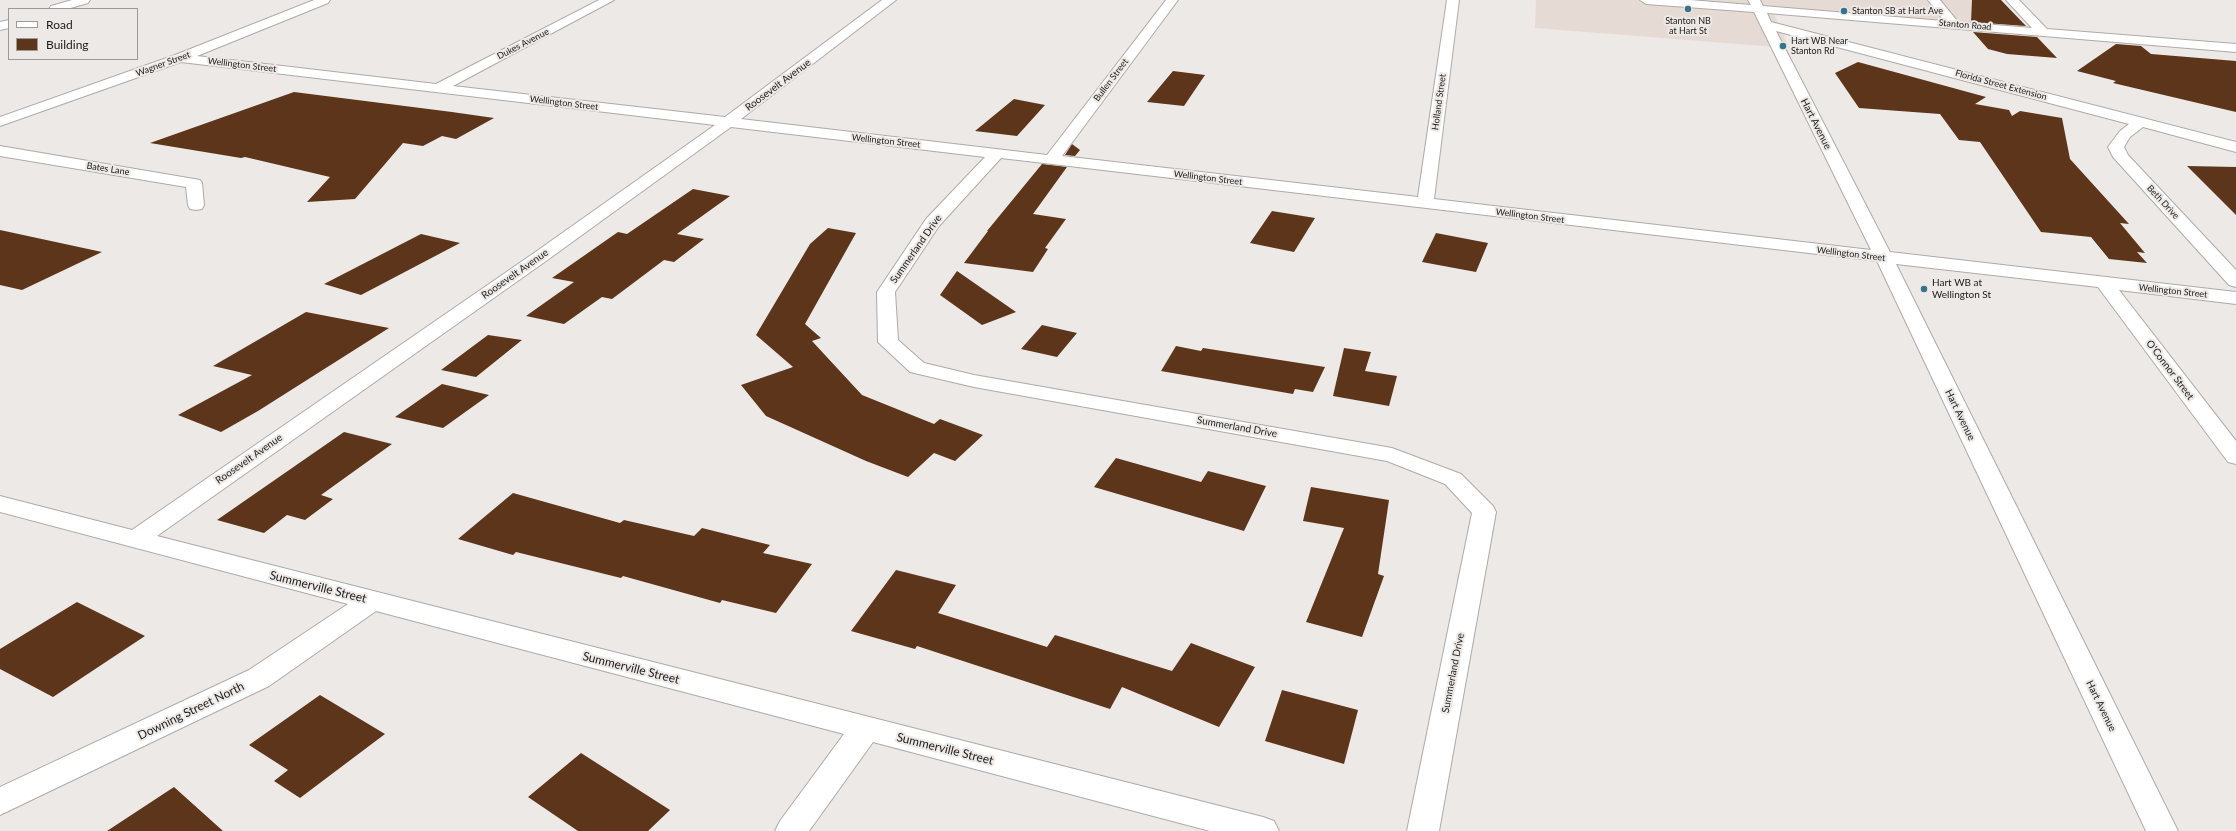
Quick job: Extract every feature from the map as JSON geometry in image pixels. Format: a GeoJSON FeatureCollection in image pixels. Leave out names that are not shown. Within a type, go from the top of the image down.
{"type":"FeatureCollection","features":[{"type":"Feature","properties":{"kind":"street"},"geometry":{"type":"LineString","coordinates":[[58,8],[84,0]]}},
{"type":"Feature","properties":{"kind":"street","name":"Wagner Street"},"geometry":{"type":"LineString","coordinates":[[0,122],[180,58],[324,0]]}},
{"type":"Feature","properties":{"kind":"street","name":"Dukes Avenue"},"geometry":{"type":"LineString","coordinates":[[438,88],[608,0]]}},
{"type":"Feature","properties":{"kind":"street","name":"Roosevelt Avenue"},"geometry":{"type":"LineString","coordinates":[[134,540],[533,262],[727,123],[890,0]]}},
{"type":"Feature","properties":{"kind":"street","name":"Bullen Street"},"geometry":{"type":"LineString","coordinates":[[1051,160],[1172,0]]}},
{"type":"Feature","properties":{"kind":"street","name":"Holland Street"},"geometry":{"type":"LineString","coordinates":[[1425,204],[1453,0]]}},
{"type":"Feature","properties":{"kind":"street","name":"Stanton Road"},"geometry":{"type":"LineString","coordinates":[[1646,0],[1759,11],[1953,24],[2236,48]]}},
{"type":"Feature","properties":{"kind":"street"},"geometry":{"type":"LineString","coordinates":[[2012,0],[2042,31]]}},
{"type":"Feature","properties":{"kind":"street"},"geometry":{"type":"LineString","coordinates":[[1933,5],[1953,24]]}},
{"type":"Feature","properties":{"kind":"street","name":"Florida Street Extension"},"geometry":{"type":"LineString","coordinates":[[1759,11],[2236,148]]}},
{"type":"Feature","properties":{"kind":"street","name":"Hart Avenue"},"geometry":{"type":"LineString","coordinates":[[1759,11],[1884,258],[2162,831]]}},
{"type":"Feature","properties":{"kind":"street","name":"Wellington Street"},"geometry":{"type":"LineString","coordinates":[[180,58],[2236,298]]}},
{"type":"Feature","properties":{"kind":"street","name":"Beth Drive"},"geometry":{"type":"LineString","coordinates":[[2142,122],[2125,134],[2116,147],[2121,157],[2236,281]]}},
{"type":"Feature","properties":{"kind":"street","name":"Bates Lane"},"geometry":{"type":"LineString","coordinates":[[0,151],[194,183],[196,204]]}},
{"type":"Feature","properties":{"kind":"street","name":"Summerland Drive"},"geometry":{"type":"LineString","coordinates":[[997,153],[932,223],[886,292],[888,342],[917,368],[974,381],[1392,454],[1453,479],[1484,512],[1423,831]]}},
{"type":"Feature","properties":{"kind":"street","name":"O'Connor Street"},"geometry":{"type":"LineString","coordinates":[[2104,283],[2236,457]]}},
{"type":"Feature","properties":{"kind":"street","name":"Summerville Street"},"geometry":{"type":"LineString","coordinates":[[0,504],[134,540],[1263,831]]}},
{"type":"Feature","properties":{"kind":"street","name":"Downing Street North"},"geometry":{"type":"LineString","coordinates":[[0,802],[259,678],[371,601]]}},
{"type":"Feature","properties":{"kind":"street"},"geometry":{"type":"LineString","coordinates":[[791,831],[866,728]]}},
{"type":"Feature","properties":{"kind":"shaded area"},"geometry":{"type":"Polygon","coordinates":[[[1536,0],[1999,0],[2026,28],[1772,9],[1789,48],[1535,28],[1536,0]]]}},
{"type":"Feature","properties":{"kind":"building"},"geometry":{"type":"Polygon","coordinates":[[[1972,0],[2001,0],[2026,26],[1971,22],[1972,0]]]}},
{"type":"Feature","properties":{"kind":"building"},"geometry":{"type":"Polygon","coordinates":[[[1973,32],[2037,37],[2057,58],[2007,54],[1988,49],[1973,32]]]}},
{"type":"Feature","properties":{"kind":"building"},"geometry":{"type":"Polygon","coordinates":[[[2116,44],[2141,46],[2151,54],[2236,61],[2236,112],[2113,83],[2116,81],[2077,71],[2116,44]]]}},
{"type":"Feature","properties":{"kind":"building"},"geometry":{"type":"Polygon","coordinates":[[[1858,62],[1986,97],[1975,104],[2009,110],[2012,116],[2020,111],[2062,118],[2070,159],[2129,224],[2120,223],[2145,253],[2137,252],[2147,263],[2109,259],[2091,237],[2041,232],[1980,142],[1959,140],[1940,114],[1859,108],[1835,73],[1858,62]]]}},
{"type":"Feature","properties":{"kind":"building"},"geometry":{"type":"Polygon","coordinates":[[[1173,71],[1205,75],[1184,106],[1147,102],[1173,71]]]}},
{"type":"Feature","properties":{"kind":"building"},"geometry":{"type":"Polygon","coordinates":[[[294,92],[494,118],[456,139],[442,136],[423,146],[403,143],[355,199],[307,202],[330,177],[245,157],[241,158],[150,143],[294,92]]]}},
{"type":"Feature","properties":{"kind":"building"},"geometry":{"type":"Polygon","coordinates":[[[1014,99],[1045,105],[1017,136],[975,131],[1014,99]]]}},
{"type":"Feature","properties":{"kind":"building"},"geometry":{"type":"Polygon","coordinates":[[[1072,144],[1080,150],[1075,156],[1065,155],[1072,144]]]}},
{"type":"Feature","properties":{"kind":"building"},"geometry":{"type":"Polygon","coordinates":[[[1042,164],[1067,167],[1033,214],[1066,219],[1045,248],[1048,249],[1033,272],[964,263],[987,231],[1042,164]]]}},
{"type":"Feature","properties":{"kind":"building"},"geometry":{"type":"Polygon","coordinates":[[[2187,166],[2236,167],[2236,215],[2187,166]]]}},
{"type":"Feature","properties":{"kind":"building"},"geometry":{"type":"Polygon","coordinates":[[[693,189],[730,196],[677,234],[704,239],[674,262],[664,260],[612,299],[602,297],[564,324],[526,316],[574,282],[552,278],[618,232],[627,234],[693,189]]]}},
{"type":"Feature","properties":{"kind":"building"},"geometry":{"type":"Polygon","coordinates":[[[1272,211],[1315,218],[1294,252],[1250,243],[1272,211]]]}},
{"type":"Feature","properties":{"kind":"building"},"geometry":{"type":"Polygon","coordinates":[[[828,228],[856,233],[805,324],[821,338],[812,341],[862,395],[934,424],[940,419],[983,435],[955,461],[934,453],[908,477],[866,461],[766,416],[741,385],[793,367],[756,335],[810,244],[828,228]]]}},
{"type":"Feature","properties":{"kind":"building"},"geometry":{"type":"Polygon","coordinates":[[[0,230],[102,252],[22,290],[0,285],[0,230]]]}},
{"type":"Feature","properties":{"kind":"building"},"geometry":{"type":"Polygon","coordinates":[[[1436,233],[1488,243],[1476,272],[1422,262],[1436,233]]]}},
{"type":"Feature","properties":{"kind":"building"},"geometry":{"type":"Polygon","coordinates":[[[421,234],[460,243],[361,295],[324,284],[421,234]]]}},
{"type":"Feature","properties":{"kind":"building"},"geometry":{"type":"Polygon","coordinates":[[[957,271],[1016,312],[982,325],[940,295],[957,271]]]}},
{"type":"Feature","properties":{"kind":"building"},"geometry":{"type":"Polygon","coordinates":[[[306,312],[389,328],[258,411],[221,432],[178,415],[252,375],[213,366],[306,312]]]}},
{"type":"Feature","properties":{"kind":"building"},"geometry":{"type":"Polygon","coordinates":[[[1042,325],[1077,333],[1057,357],[1021,349],[1042,325]]]}},
{"type":"Feature","properties":{"kind":"building"},"geometry":{"type":"Polygon","coordinates":[[[488,335],[522,340],[476,377],[441,370],[488,335]]]}},
{"type":"Feature","properties":{"kind":"building"},"geometry":{"type":"Polygon","coordinates":[[[1176,346],[1201,351],[1203,348],[1325,367],[1313,392],[1295,389],[1293,394],[1161,371],[1176,346]]]}},
{"type":"Feature","properties":{"kind":"building"},"geometry":{"type":"Polygon","coordinates":[[[1344,348],[1371,352],[1365,371],[1397,376],[1389,406],[1333,396],[1344,348]]]}},
{"type":"Feature","properties":{"kind":"building"},"geometry":{"type":"Polygon","coordinates":[[[442,384],[489,395],[443,428],[395,417],[442,384]]]}},
{"type":"Feature","properties":{"kind":"building"},"geometry":{"type":"Polygon","coordinates":[[[344,432],[392,444],[321,495],[333,499],[305,520],[287,515],[264,533],[217,520],[344,432]]]}},
{"type":"Feature","properties":{"kind":"building"},"geometry":{"type":"Polygon","coordinates":[[[1116,458],[1201,482],[1208,471],[1266,486],[1244,531],[1094,487],[1116,458]]]}},
{"type":"Feature","properties":{"kind":"building"},"geometry":{"type":"Polygon","coordinates":[[[1311,487],[1389,500],[1378,574],[1384,576],[1362,637],[1306,622],[1344,528],[1303,521],[1311,487]]]}},
{"type":"Feature","properties":{"kind":"building"},"geometry":{"type":"Polygon","coordinates":[[[513,493],[620,523],[624,520],[694,536],[702,528],[770,545],[763,553],[812,564],[776,613],[722,600],[720,603],[623,576],[621,578],[516,552],[513,555],[458,539],[513,493]]]}},
{"type":"Feature","properties":{"kind":"building"},"geometry":{"type":"Polygon","coordinates":[[[896,570],[956,585],[938,613],[1047,647],[1055,635],[1172,671],[1191,643],[1255,667],[1219,727],[1122,687],[1110,709],[917,646],[915,649],[851,631],[896,570]]]}},
{"type":"Feature","properties":{"kind":"building"},"geometry":{"type":"Polygon","coordinates":[[[77,602],[145,636],[53,697],[0,669],[0,649],[77,602]]]}},
{"type":"Feature","properties":{"kind":"building"},"geometry":{"type":"Polygon","coordinates":[[[1282,690],[1358,710],[1344,764],[1265,741],[1282,690]]]}},
{"type":"Feature","properties":{"kind":"building"},"geometry":{"type":"Polygon","coordinates":[[[320,695],[385,734],[300,798],[274,781],[288,770],[249,745],[320,695]]]}},
{"type":"Feature","properties":{"kind":"building"},"geometry":{"type":"Polygon","coordinates":[[[581,753],[670,810],[648,831],[578,831],[528,797],[581,753]]]}},
{"type":"Feature","properties":{"kind":"building"},"geometry":{"type":"Polygon","coordinates":[[[174,787],[223,831],[107,831],[174,787]]]}},
{"type":"Feature","properties":{"kind":"place","name":"Stanton NB at Hart St"},"geometry":{"type":"Point","coordinates":[1688,9]}},
{"type":"Feature","properties":{"kind":"place","name":"Stanton SB at Hart Ave"},"geometry":{"type":"Point","coordinates":[1844,11]}},
{"type":"Feature","properties":{"kind":"place","name":"Hart WB Near Stanton Rd"},"geometry":{"type":"Point","coordinates":[1783,46]}},
{"type":"Feature","properties":{"kind":"place","name":"Hart WB at Wellington St"},"geometry":{"type":"Point","coordinates":[1924,289]}}]}
